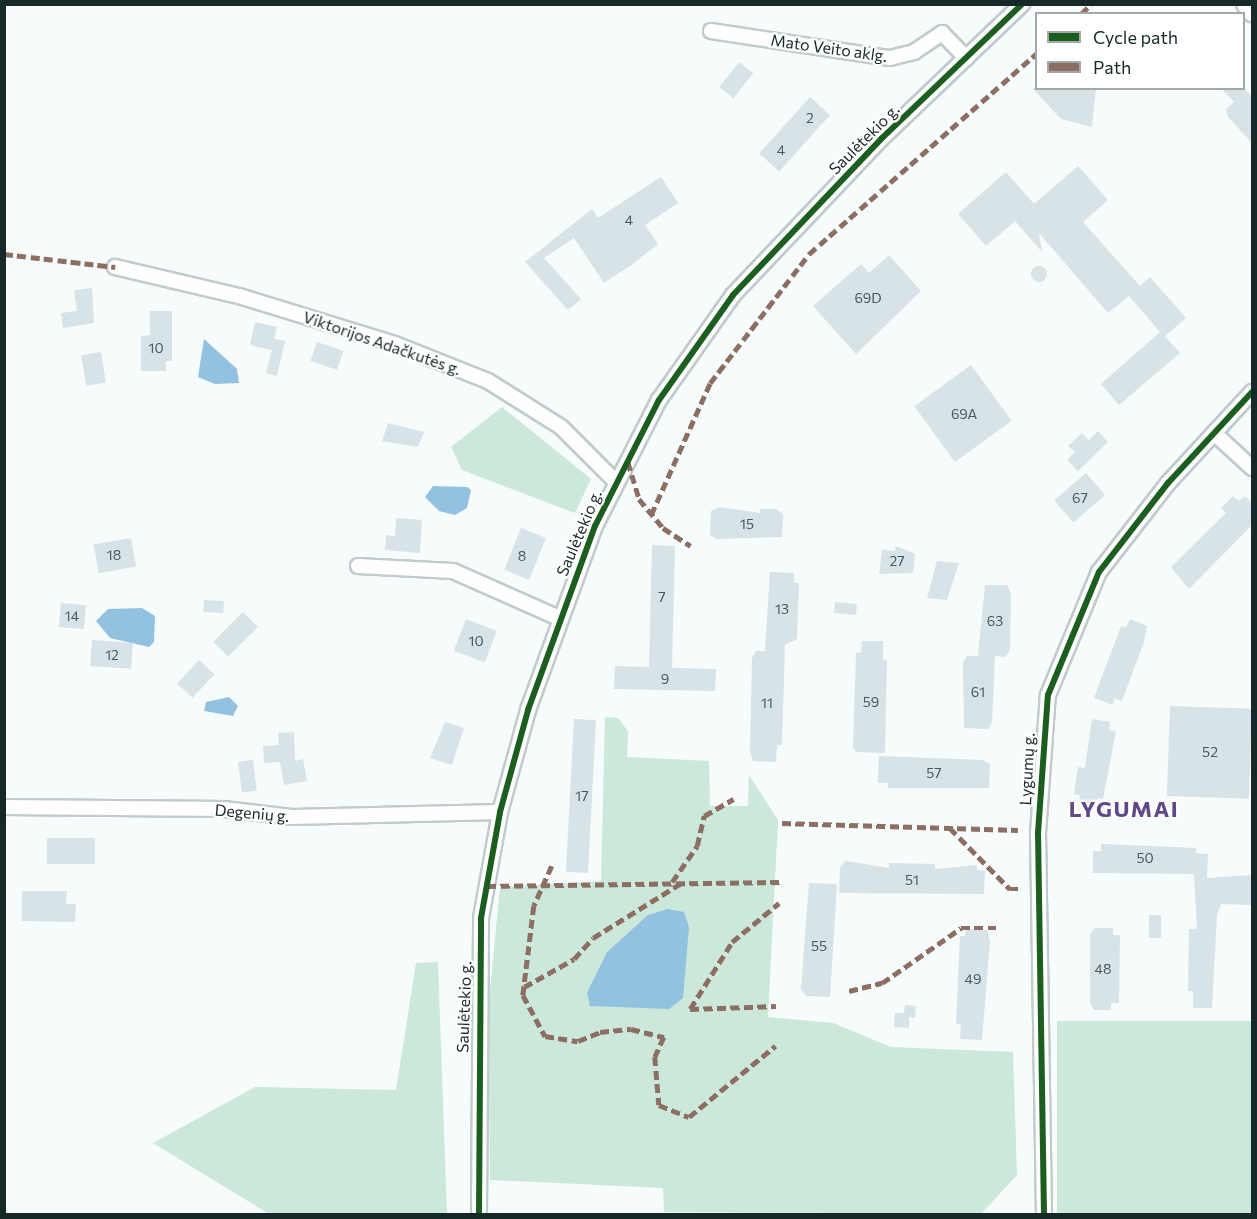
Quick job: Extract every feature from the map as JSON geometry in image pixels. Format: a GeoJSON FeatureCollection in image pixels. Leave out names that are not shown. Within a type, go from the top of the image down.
{"type":"FeatureCollection","features":[{"type":"Feature","properties":{"kind":"main road"},"geometry":{"type":"LineString","coordinates":[[1246,4],[1252,11]]}},
{"type":"Feature","properties":{"kind":"street","name":"Saulėtekio g."},"geometry":{"type":"LineString","coordinates":[[478,1215],[480,930],[500,812],[559,618],[616,482],[659,400],[733,295],[1022,4]]}},
{"type":"Feature","properties":{"kind":"street","name":"Mato Veito aklg."},"geometry":{"type":"LineString","coordinates":[[711,31],[890,58],[914,52],[942,33],[966,58]]}},
{"type":"Feature","properties":{"kind":"street","name":"Viktorijos Adačkutės g."},"geometry":{"type":"LineString","coordinates":[[115,267],[212,287],[395,344],[488,381],[561,427],[616,482]]}},
{"type":"Feature","properties":{"kind":"street","name":"Lygumų g."},"geometry":{"type":"LineString","coordinates":[[1044,1215],[1038,833],[1048,695],[1099,572],[1214,432],[1252,392]]}},
{"type":"Feature","properties":{"kind":"street"},"geometry":{"type":"LineString","coordinates":[[1214,432],[1252,468]]}},
{"type":"Feature","properties":{"kind":"street"},"geometry":{"type":"LineString","coordinates":[[358,566],[453,571],[559,618]]}},
{"type":"Feature","properties":{"kind":"street","name":"Degenių g."},"geometry":{"type":"LineString","coordinates":[[4,807],[224,809],[292,817],[500,812]]}},
{"type":"Feature","properties":{"kind":"green space"},"geometry":{"type":"Polygon","coordinates":[[[502,407],[591,479],[575,513],[462,470],[451,447],[502,407]]]}},
{"type":"Feature","properties":{"kind":"green space"},"geometry":{"type":"Polygon","coordinates":[[[605,717],[618,718],[628,731],[627,757],[709,761],[710,806],[748,806],[749,775],[778,820],[768,1017],[833,1023],[891,1047],[1013,1052],[1017,1175],[981,1214],[664,1212],[663,1188],[490,1180],[488,1012],[500,887],[601,881],[605,717]]]}},
{"type":"Feature","properties":{"kind":"green space"},"geometry":{"type":"Polygon","coordinates":[[[438,962],[447,1214],[269,1214],[153,1143],[255,1087],[396,1090],[416,963],[438,962]]]}},
{"type":"Feature","properties":{"kind":"green space"},"geometry":{"type":"Polygon","coordinates":[[[1057,1021],[1252,1021],[1252,1214],[1057,1214],[1057,1021]]]}},
{"type":"Feature","properties":{"kind":"water"},"geometry":{"type":"Polygon","coordinates":[[[204,339],[237,369],[239,383],[215,384],[198,377],[204,339]]]}},
{"type":"Feature","properties":{"kind":"water"},"geometry":{"type":"Polygon","coordinates":[[[433,486],[467,487],[471,490],[467,508],[455,515],[439,511],[425,497],[433,486]]]}},
{"type":"Feature","properties":{"kind":"water"},"geometry":{"type":"Polygon","coordinates":[[[142,608],[155,616],[154,642],[149,647],[110,638],[96,621],[108,609],[142,608]]]}},
{"type":"Feature","properties":{"kind":"water"},"geometry":{"type":"Polygon","coordinates":[[[229,697],[238,706],[233,716],[204,711],[206,702],[229,697]]]}},
{"type":"Feature","properties":{"kind":"water"},"geometry":{"type":"Polygon","coordinates":[[[668,909],[684,912],[689,927],[683,998],[669,1009],[590,1006],[587,993],[607,952],[648,915],[668,909]]]}},
{"type":"Feature","properties":{"kind":"building"},"geometry":{"type":"Polygon","coordinates":[[[739,62],[753,73],[733,98],[719,87],[739,62]]]}},
{"type":"Feature","properties":{"kind":"building"},"geometry":{"type":"Polygon","coordinates":[[[1032,88],[1035,90],[1096,90],[1092,127],[1061,119],[1032,88]]]}},
{"type":"Feature","properties":{"kind":"building"},"geometry":{"type":"Polygon","coordinates":[[[1245,89],[1252,97],[1252,143],[1228,117],[1226,109],[1234,102],[1223,90],[1245,89]]]}},
{"type":"Feature","properties":{"kind":"building"},"geometry":{"type":"Polygon","coordinates":[[[810,97],[830,115],[779,172],[759,153],[810,97]]]}},
{"type":"Feature","properties":{"kind":"building"},"geometry":{"type":"Polygon","coordinates":[[[1078,166],[1108,200],[1083,222],[1140,286],[1150,277],[1186,318],[1165,336],[1180,353],[1119,405],[1101,384],[1160,332],[1129,296],[1108,313],[1039,233],[1042,252],[1015,221],[986,246],[958,214],[1006,172],[1034,204],[1078,166]]]}},
{"type":"Feature","properties":{"kind":"building"},"geometry":{"type":"Polygon","coordinates":[[[661,177],[678,203],[645,225],[658,244],[630,266],[604,283],[574,238],[544,258],[581,299],[568,310],[525,262],[592,209],[598,218],[661,177]]]}},
{"type":"Feature","properties":{"kind":"building"},"geometry":{"type":"Polygon","coordinates":[[[889,255],[921,291],[856,354],[813,306],[861,264],[869,273],[889,255]]]}},
{"type":"Feature","properties":{"kind":"building"},"geometry":{"type":"Polygon","coordinates":[[[1039,266],[1045,268],[1047,274],[1045,280],[1039,282],[1033,280],[1031,274],[1033,268],[1039,266]]]}},
{"type":"Feature","properties":{"kind":"building"},"geometry":{"type":"Polygon","coordinates":[[[92,288],[94,323],[63,328],[61,313],[77,311],[74,290],[92,288]]]}},
{"type":"Feature","properties":{"kind":"building"},"geometry":{"type":"Polygon","coordinates":[[[150,311],[172,311],[172,361],[166,361],[166,371],[141,371],[141,336],[150,335],[150,311]]]}},
{"type":"Feature","properties":{"kind":"building"},"geometry":{"type":"Polygon","coordinates":[[[255,322],[277,327],[274,339],[285,341],[277,376],[266,373],[272,350],[250,345],[255,322]]]}},
{"type":"Feature","properties":{"kind":"building"},"geometry":{"type":"Polygon","coordinates":[[[317,342],[343,351],[337,370],[310,361],[317,342]]]}},
{"type":"Feature","properties":{"kind":"building"},"geometry":{"type":"Polygon","coordinates":[[[101,352],[106,383],[86,386],[81,355],[101,352]]]}},
{"type":"Feature","properties":{"kind":"building"},"geometry":{"type":"Polygon","coordinates":[[[971,365],[1012,421],[955,462],[914,406],[971,365]]]}},
{"type":"Feature","properties":{"kind":"building"},"geometry":{"type":"Polygon","coordinates":[[[388,423],[424,432],[418,447],[382,441],[388,423]]]}},
{"type":"Feature","properties":{"kind":"building"},"geometry":{"type":"Polygon","coordinates":[[[1098,431],[1108,442],[1078,471],[1067,460],[1075,452],[1068,446],[1082,433],[1089,440],[1098,431]]]}},
{"type":"Feature","properties":{"kind":"building"},"geometry":{"type":"Polygon","coordinates":[[[1086,473],[1105,495],[1073,522],[1054,501],[1086,473]]]}},
{"type":"Feature","properties":{"kind":"building"},"geometry":{"type":"Polygon","coordinates":[[[1233,496],[1239,501],[1245,496],[1252,503],[1252,525],[1189,589],[1171,567],[1226,513],[1221,508],[1233,496]]]}},
{"type":"Feature","properties":{"kind":"building"},"geometry":{"type":"Polygon","coordinates":[[[719,507],[760,513],[760,509],[776,509],[783,514],[782,537],[717,539],[710,535],[711,511],[719,507]]]}},
{"type":"Feature","properties":{"kind":"building"},"geometry":{"type":"Polygon","coordinates":[[[396,518],[422,520],[420,553],[385,550],[386,535],[395,536],[396,518]]]}},
{"type":"Feature","properties":{"kind":"building"},"geometry":{"type":"Polygon","coordinates":[[[521,528],[546,538],[529,580],[504,570],[521,528]]]}},
{"type":"Feature","properties":{"kind":"building"},"geometry":{"type":"Polygon","coordinates":[[[131,538],[136,567],[99,573],[94,545],[131,538]]]}},
{"type":"Feature","properties":{"kind":"building"},"geometry":{"type":"Polygon","coordinates":[[[652,545],[675,546],[672,668],[716,669],[715,691],[614,689],[615,666],[649,667],[652,545]]]}},
{"type":"Feature","properties":{"kind":"building"},"geometry":{"type":"Polygon","coordinates":[[[896,546],[915,554],[913,573],[879,574],[882,550],[895,551],[896,546]]]}},
{"type":"Feature","properties":{"kind":"building"},"geometry":{"type":"Polygon","coordinates":[[[937,561],[959,563],[947,600],[927,598],[937,561]]]}},
{"type":"Feature","properties":{"kind":"building"},"geometry":{"type":"Polygon","coordinates":[[[770,572],[794,573],[794,583],[799,583],[797,639],[785,645],[782,745],[777,745],[776,762],[753,761],[750,752],[752,658],[756,651],[765,651],[770,572]]]}},
{"type":"Feature","properties":{"kind":"building"},"geometry":{"type":"Polygon","coordinates":[[[985,585],[1007,585],[1011,594],[1010,650],[1005,657],[995,656],[992,722],[989,729],[964,728],[963,663],[967,656],[978,656],[985,585]]]}},
{"type":"Feature","properties":{"kind":"building"},"geometry":{"type":"Polygon","coordinates":[[[204,600],[224,601],[223,613],[203,612],[204,600]]]}},
{"type":"Feature","properties":{"kind":"building"},"geometry":{"type":"Polygon","coordinates":[[[835,602],[857,604],[856,615],[834,613],[835,602]]]}},
{"type":"Feature","properties":{"kind":"building"},"geometry":{"type":"Polygon","coordinates":[[[61,603],[86,605],[84,629],[59,627],[61,603]]]}},
{"type":"Feature","properties":{"kind":"building"},"geometry":{"type":"Polygon","coordinates":[[[243,612],[258,627],[228,657],[213,642],[243,612]]]}},
{"type":"Feature","properties":{"kind":"building"},"geometry":{"type":"Polygon","coordinates":[[[466,619],[497,631],[485,663],[454,651],[466,619]]]}},
{"type":"Feature","properties":{"kind":"building"},"geometry":{"type":"Polygon","coordinates":[[[1130,619],[1147,626],[1144,642],[1122,701],[1114,698],[1113,705],[1094,698],[1121,626],[1126,628],[1130,619]]]}},
{"type":"Feature","properties":{"kind":"building"},"geometry":{"type":"Polygon","coordinates":[[[92,640],[133,643],[131,669],[90,666],[92,640]]]}},
{"type":"Feature","properties":{"kind":"building"},"geometry":{"type":"Polygon","coordinates":[[[862,641],[883,641],[883,660],[887,660],[885,753],[856,752],[853,747],[856,653],[861,653],[862,641]]]}},
{"type":"Feature","properties":{"kind":"building"},"geometry":{"type":"Polygon","coordinates":[[[199,660],[214,674],[193,698],[177,683],[199,660]]]}},
{"type":"Feature","properties":{"kind":"building"},"geometry":{"type":"Polygon","coordinates":[[[1170,706],[1252,709],[1249,799],[1167,796],[1170,706]]]}},
{"type":"Feature","properties":{"kind":"building"},"geometry":{"type":"Polygon","coordinates":[[[574,719],[596,720],[588,873],[566,872],[574,719]]]}},
{"type":"Feature","properties":{"kind":"building"},"geometry":{"type":"Polygon","coordinates":[[[1092,719],[1110,722],[1109,730],[1116,731],[1103,799],[1098,798],[1096,808],[1079,805],[1080,795],[1074,794],[1078,767],[1085,768],[1092,719]]]}},
{"type":"Feature","properties":{"kind":"building"},"geometry":{"type":"Polygon","coordinates":[[[445,722],[464,728],[452,765],[430,758],[445,722]]]}},
{"type":"Feature","properties":{"kind":"building"},"geometry":{"type":"Polygon","coordinates":[[[294,732],[295,761],[303,759],[307,781],[284,785],[280,762],[264,763],[263,746],[279,745],[278,733],[294,732]]]}},
{"type":"Feature","properties":{"kind":"building"},"geometry":{"type":"Polygon","coordinates":[[[879,756],[982,760],[990,764],[989,788],[888,788],[888,783],[878,783],[879,756]]]}},
{"type":"Feature","properties":{"kind":"building"},"geometry":{"type":"Polygon","coordinates":[[[253,760],[257,791],[242,793],[238,762],[253,760]]]}},
{"type":"Feature","properties":{"kind":"building"},"geometry":{"type":"Polygon","coordinates":[[[47,838],[95,838],[95,864],[47,864],[47,838]]]}},
{"type":"Feature","properties":{"kind":"building"},"geometry":{"type":"Polygon","coordinates":[[[1101,844],[1196,848],[1196,853],[1208,854],[1207,878],[1252,875],[1252,905],[1221,904],[1217,915],[1212,1008],[1193,1008],[1193,991],[1188,991],[1189,929],[1197,929],[1194,874],[1093,873],[1093,851],[1101,851],[1101,844]]]}},
{"type":"Feature","properties":{"kind":"building"},"geometry":{"type":"Polygon","coordinates":[[[846,861],[889,868],[889,863],[935,864],[935,869],[977,865],[977,870],[985,871],[984,894],[839,893],[840,867],[846,861]]]}},
{"type":"Feature","properties":{"kind":"building"},"geometry":{"type":"Polygon","coordinates":[[[809,883],[837,884],[830,997],[806,996],[801,989],[809,883]]]}},
{"type":"Feature","properties":{"kind":"building"},"geometry":{"type":"Polygon","coordinates":[[[22,891],[67,891],[66,904],[76,904],[75,922],[22,921],[22,891]]]}},
{"type":"Feature","properties":{"kind":"building"},"geometry":{"type":"Polygon","coordinates":[[[1149,915],[1161,915],[1161,938],[1149,938],[1149,915]]]}},
{"type":"Feature","properties":{"kind":"building"},"geometry":{"type":"Polygon","coordinates":[[[1095,928],[1113,928],[1113,935],[1120,935],[1119,1003],[1111,1003],[1111,1010],[1094,1010],[1090,1003],[1090,934],[1095,928]]]}},
{"type":"Feature","properties":{"kind":"building"},"geometry":{"type":"Polygon","coordinates":[[[966,929],[987,930],[990,941],[982,1040],[960,1039],[961,1024],[956,1024],[960,936],[965,936],[966,929]]]}},
{"type":"Feature","properties":{"kind":"building"},"geometry":{"type":"Polygon","coordinates":[[[905,1005],[916,1006],[915,1018],[909,1017],[909,1028],[894,1027],[895,1013],[904,1013],[905,1005]]]}},
{"type":"Feature","properties":{"kind":"marked path"},"geometry":{"type":"LineString","coordinates":[[1083,12],[1091,4]]}},
{"type":"Feature","properties":{"kind":"marked path"},"geometry":{"type":"LineString","coordinates":[[651,515],[710,383],[809,254],[1035,55]]}},
{"type":"Feature","properties":{"kind":"marked path"},"geometry":{"type":"LineString","coordinates":[[4,254],[115,267]]}},
{"type":"Feature","properties":{"kind":"marked path"},"geometry":{"type":"LineString","coordinates":[[628,462],[639,499],[663,528],[691,546]]}},
{"type":"Feature","properties":{"kind":"marked path"},"geometry":{"type":"LineString","coordinates":[[672,882],[697,846],[704,816],[733,799]]}},
{"type":"Feature","properties":{"kind":"marked path"},"geometry":{"type":"LineString","coordinates":[[782,823],[1018,830]]}},
{"type":"Feature","properties":{"kind":"marked path"},"geometry":{"type":"LineString","coordinates":[[950,828],[1010,889],[1018,889]]}},
{"type":"Feature","properties":{"kind":"marked path"},"geometry":{"type":"LineString","coordinates":[[552,866],[534,906],[523,995],[545,1036],[578,1041],[600,1032],[631,1029],[664,1037],[655,1057],[659,1105],[689,1117],[775,1046]]}},
{"type":"Feature","properties":{"kind":"marked path"},"geometry":{"type":"LineString","coordinates":[[524,987],[574,959],[593,938],[683,882]]}},
{"type":"Feature","properties":{"kind":"marked path"},"geometry":{"type":"LineString","coordinates":[[487,886],[780,882]]}},
{"type":"Feature","properties":{"kind":"marked path"},"geometry":{"type":"LineString","coordinates":[[690,1009],[732,942],[779,903]]}},
{"type":"Feature","properties":{"kind":"marked path"},"geometry":{"type":"LineString","coordinates":[[849,991],[882,983],[961,928],[996,928]]}},
{"type":"Feature","properties":{"kind":"marked path"},"geometry":{"type":"LineString","coordinates":[[690,1009],[776,1006]]}},
{"type":"Feature","properties":{"kind":"cycle path"},"geometry":{"type":"LineString","coordinates":[[479,1214],[481,918],[500,812],[528,710],[595,526],[659,400],[733,295],[882,138],[1022,4]]}},
{"type":"Feature","properties":{"kind":"cycle path"},"geometry":{"type":"LineString","coordinates":[[1044,1214],[1038,833],[1048,695],[1099,572],[1168,483],[1252,392]]}},
{"type":"Feature","properties":{"kind":"district","name":"LYGUMAI"},"geometry":{"type":"Point","coordinates":[1124,809]}}]}
